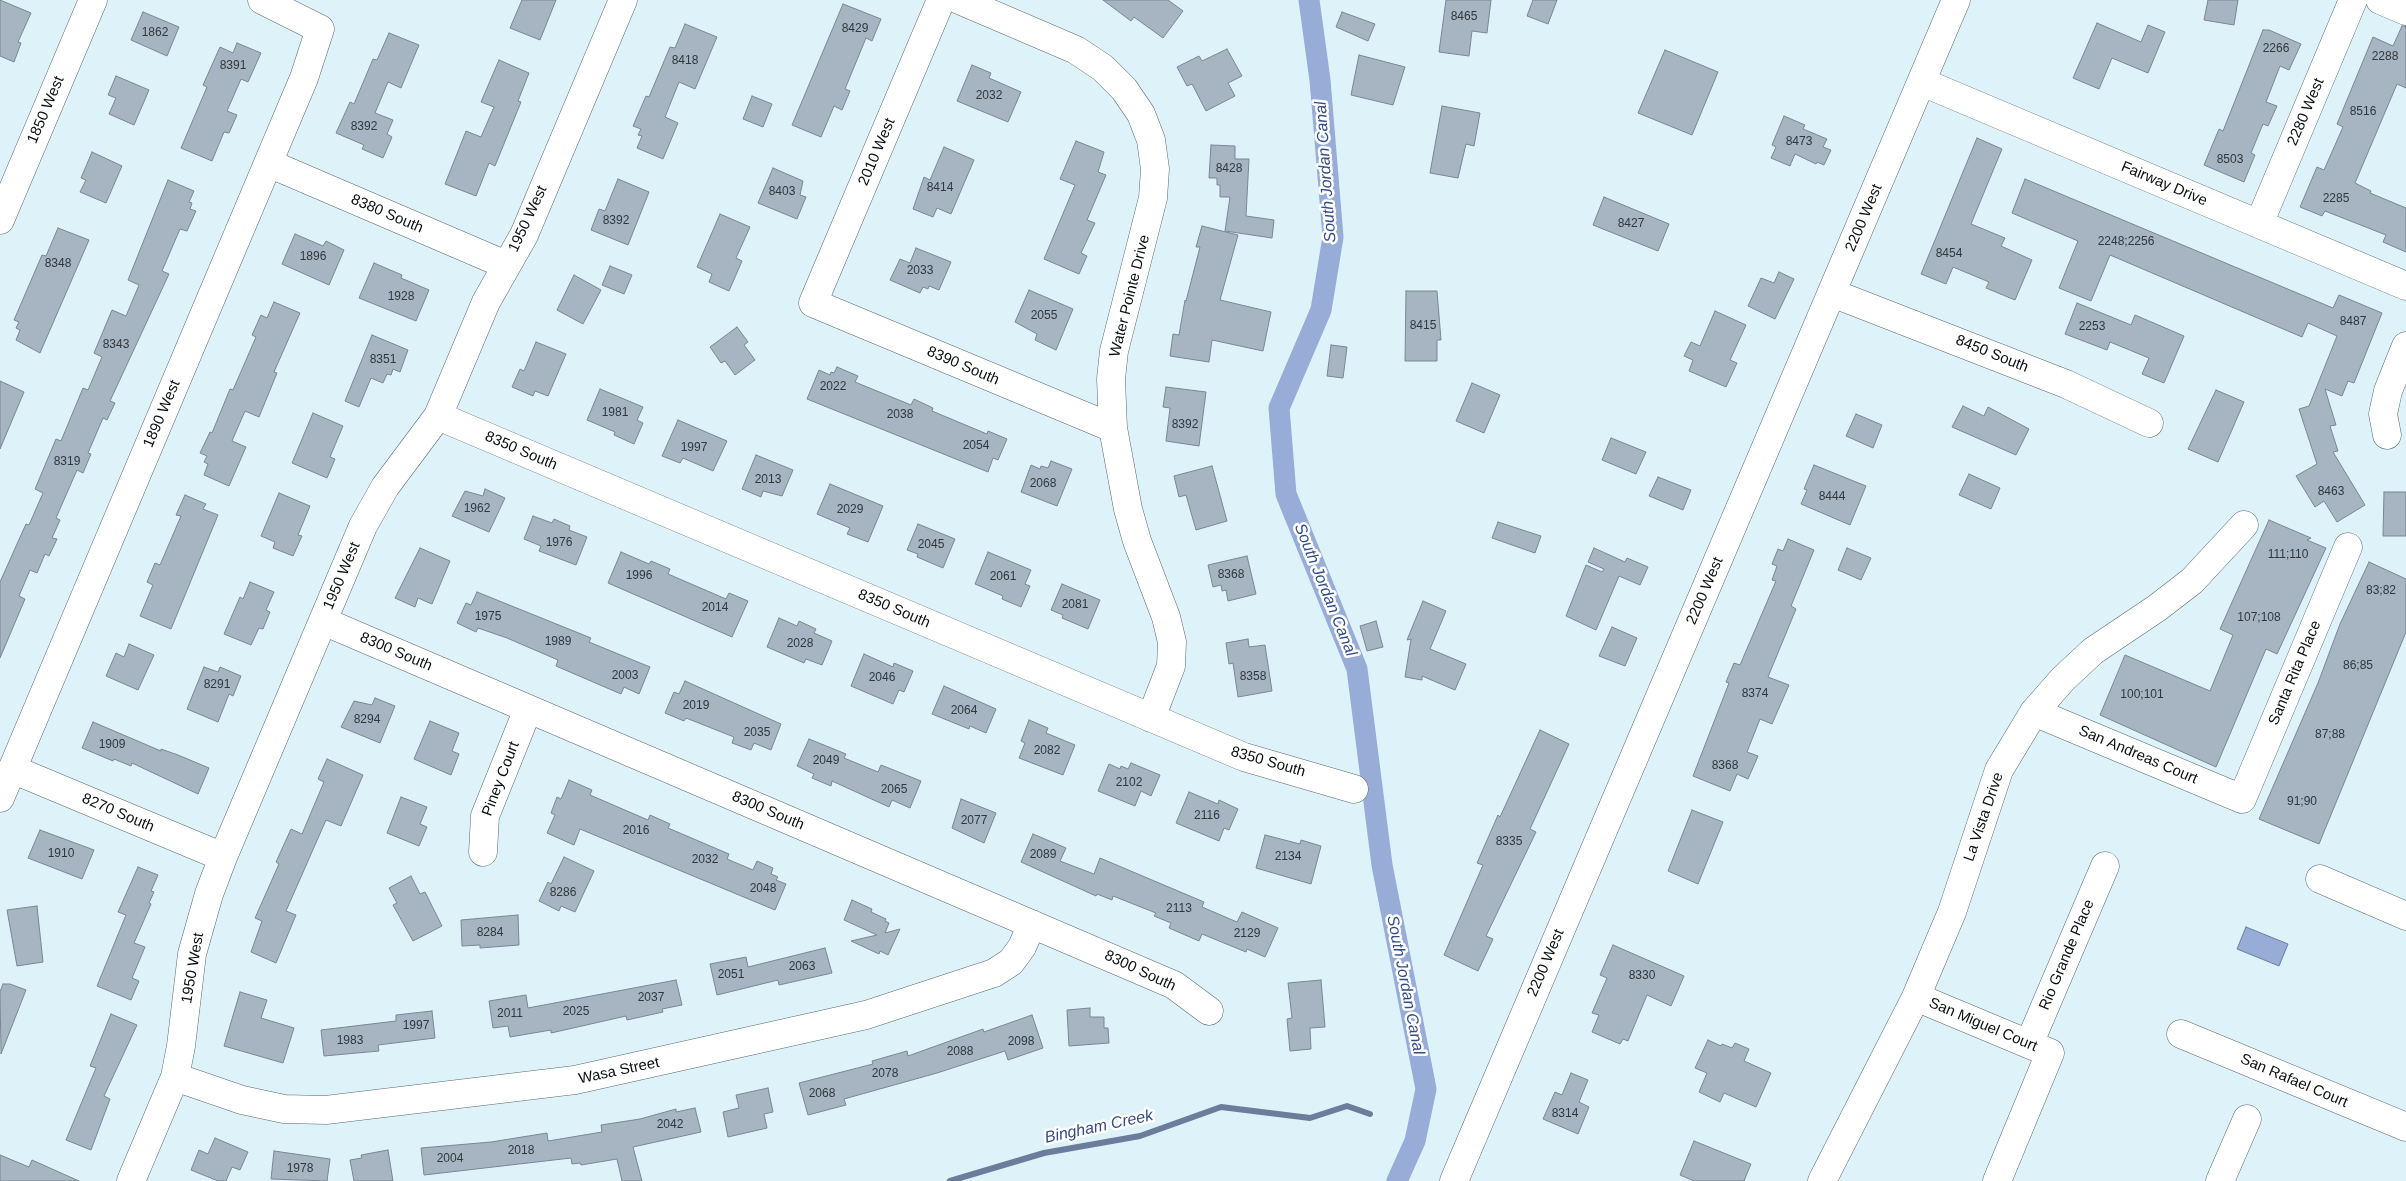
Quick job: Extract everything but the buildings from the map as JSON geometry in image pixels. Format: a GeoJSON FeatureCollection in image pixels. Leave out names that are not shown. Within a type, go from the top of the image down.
{"type":"FeatureCollection","features":[{"type":"Feature","properties":{"kind":"street","name":"1850 West"},"geometry":{"type":"LineString","coordinates":[[0,220],[92,0]]}},
{"type":"Feature","properties":{"kind":"street","name":"1890 West"},"geometry":{"type":"LineString","coordinates":[[0,798],[304,78],[320,29],[262,0]]}},
{"type":"Feature","properties":{"kind":"street","name":"1950 West"},"geometry":{"type":"LineString","coordinates":[[131,1181],[174,1077],[181,1046],[192,954],[209,894],[223,857],[374,504],[438,416],[486,302],[524,235],[623,0]]}},
{"type":"Feature","properties":{"kind":"street","name":"2010 West"},"geometry":{"type":"LineString","coordinates":[[813,303],[941,0]]}},
{"type":"Feature","properties":{"kind":"street","name":"Water Pointe Drive"},"geometry":{"type":"LineString","coordinates":[[959,0],[1076,50],[1103,68],[1124,89],[1142,114],[1151,140],[1155,169],[1154,198],[1114,351],[1111,379],[1113,428],[1130,517],[1137,541],[1166,617],[1172,642],[1171,666],[1151,718]]}},
{"type":"Feature","properties":{"kind":"street","name":"2200 West"},"geometry":{"type":"LineString","coordinates":[[1454,1181],[1956,0]]}},
{"type":"Feature","properties":{"kind":"street","name":"2280 West"},"geometry":{"type":"LineString","coordinates":[[2259,224],[2352,0]]}},
{"type":"Feature","properties":{"kind":"street"},"geometry":{"type":"LineString","coordinates":[[2380,0],[2406,11]]}},
{"type":"Feature","properties":{"kind":"street","name":"Fairway Drive"},"geometry":{"type":"LineString","coordinates":[[1922,82],[2406,286]]}},
{"type":"Feature","properties":{"kind":"street","name":"8380 South"},"geometry":{"type":"LineString","coordinates":[[268,163],[506,265]]}},
{"type":"Feature","properties":{"kind":"street","name":"8450 South"},"geometry":{"type":"LineString","coordinates":[[1832,293],[2066,384],[2149,423]]}},
{"type":"Feature","properties":{"kind":"street","name":"8390 South"},"geometry":{"type":"LineString","coordinates":[[813,303],[1113,428]]}},
{"type":"Feature","properties":{"kind":"street"},"geometry":{"type":"LineString","coordinates":[[2387,435],[2383,414],[2388,391],[2406,346]]}},
{"type":"Feature","properties":{"kind":"street","name":"8350 South"},"geometry":{"type":"LineString","coordinates":[[438,416],[1244,758],[1354,789]]}},
{"type":"Feature","properties":{"kind":"street","name":"La Vista Drive"},"geometry":{"type":"LineString","coordinates":[[1822,1181],[1916,997],[1952,912],[1999,770],[2034,712],[2063,679],[2093,651],[2157,608],[2192,581],[2244,525]]}},
{"type":"Feature","properties":{"kind":"street","name":"Santa Rita Place"},"geometry":{"type":"LineString","coordinates":[[2242,799],[2348,547]]}},
{"type":"Feature","properties":{"kind":"street","name":"8300 South"},"geometry":{"type":"LineString","coordinates":[[323,621],[1174,984],[1209,1011]]}},
{"type":"Feature","properties":{"kind":"street","name":"Piney Court"},"geometry":{"type":"LineString","coordinates":[[483,852],[485,816],[528,709]]}},
{"type":"Feature","properties":{"kind":"street","name":"San Andreas Court"},"geometry":{"type":"LineString","coordinates":[[2034,712],[2242,799]]}},
{"type":"Feature","properties":{"kind":"street","name":"8270 South"},"geometry":{"type":"LineString","coordinates":[[12,769],[223,857]]}},
{"type":"Feature","properties":{"kind":"street","name":"Rio Grande Place"},"geometry":{"type":"LineString","coordinates":[[1996,1181],[2039,1048],[2105,866]]}},
{"type":"Feature","properties":{"kind":"street"},"geometry":{"type":"LineString","coordinates":[[2320,880],[2406,916]]}},
{"type":"Feature","properties":{"kind":"street","name":"Wasa Street"},"geometry":{"type":"LineString","coordinates":[[174,1077],[242,1100],[284,1109],[326,1110],[575,1080],[866,1015],[994,972],[1011,962],[1022,947],[1032,924]]}},
{"type":"Feature","properties":{"kind":"street","name":"San Miguel Court"},"geometry":{"type":"LineString","coordinates":[[1916,997],[2039,1048]]}},
{"type":"Feature","properties":{"kind":"street","name":"San Rafael Court"},"geometry":{"type":"LineString","coordinates":[[2181,1034],[2406,1128]]}},
{"type":"Feature","properties":{"kind":"street"},"geometry":{"type":"LineString","coordinates":[[2220,1181],[2247,1120]]}},
{"type":"Feature","properties":{"kind":"water"},"geometry":{"type":"Polygon","coordinates":[[[2246,927],[2288,944],[2279,966],[2237,949],[2246,927]]]}},
{"type":"Feature","properties":{"kind":"waterway","name":"South Jordan Canal"},"geometry":{"type":"LineString","coordinates":[[1309,0],[1320,80],[1333,237],[1321,310],[1279,408],[1286,494],[1357,669],[1382,865],[1426,1089],[1415,1141],[1397,1181]]}},
{"type":"Feature","properties":{"kind":"waterway","name":"Bingham Creek"},"geometry":{"type":"LineString","coordinates":[[950,1181],[1044,1153],[1140,1136],[1221,1107],[1310,1118],[1347,1106],[1370,1114]]}}]}
